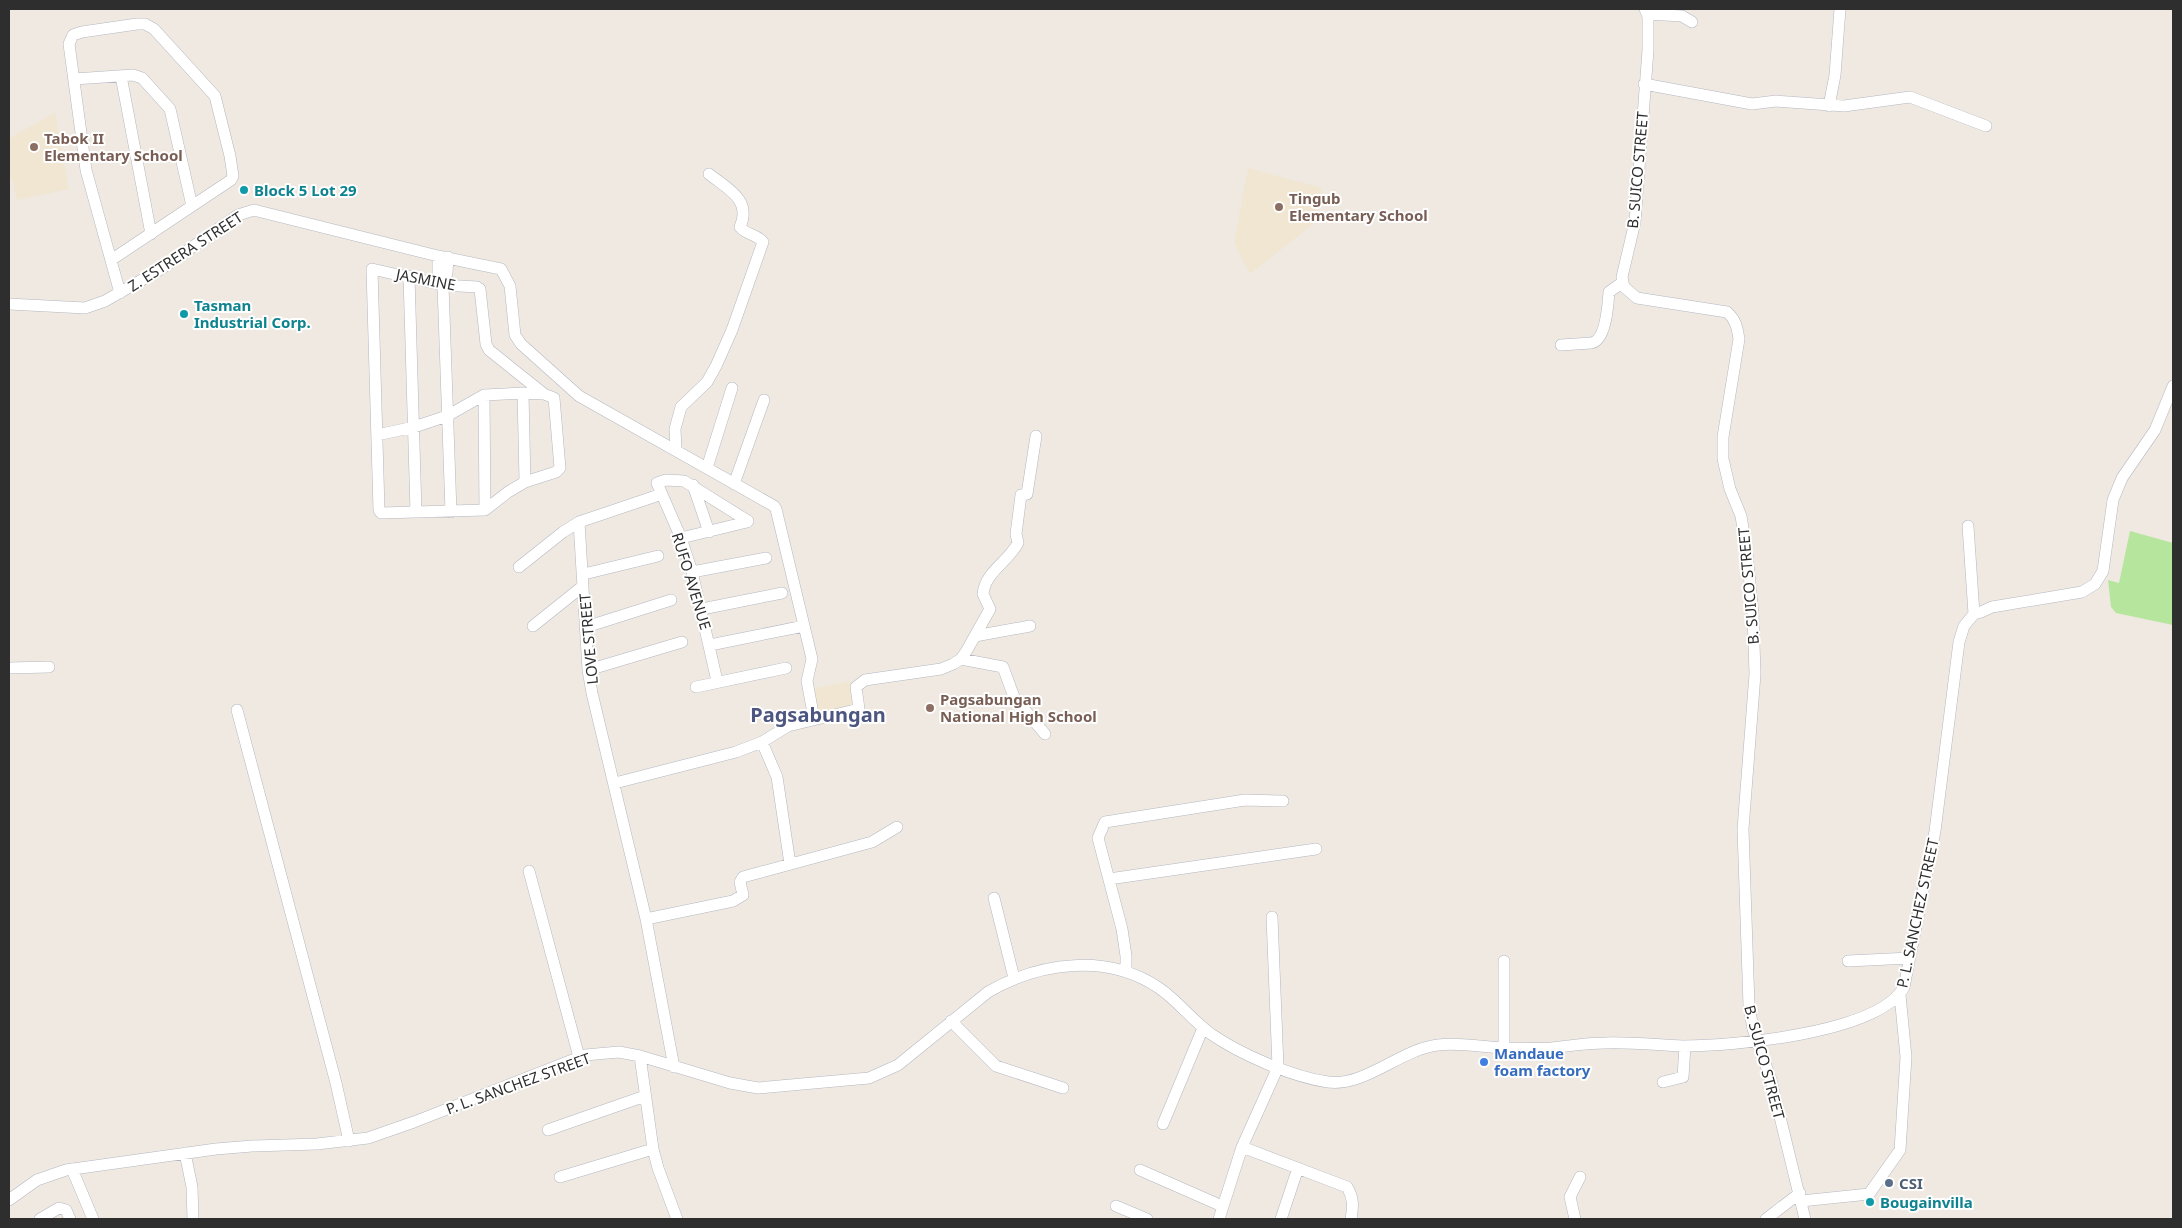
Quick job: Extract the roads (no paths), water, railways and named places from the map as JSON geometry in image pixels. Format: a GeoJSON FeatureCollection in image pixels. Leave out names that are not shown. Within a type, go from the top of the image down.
{"type":"FeatureCollection","features":[{"type":"Feature","properties":{"kind":"street"},"geometry":{"type":"LineString","coordinates":[[1828,106],[1835,75],[1840,9]]}},
{"type":"Feature","properties":{"kind":"street"},"geometry":{"type":"LineString","coordinates":[[1646,11],[1682,16],[1692,22]]}},
{"type":"Feature","properties":{"kind":"street","name":"B. SUICO STREET"},"geometry":{"type":"LineString","coordinates":[[1646,11],[1649,33],[1635,222],[1622,278],[1629,294],[1637,298],[1727,312],[1735,319],[1740,339],[1722,437],[1722,459],[1730,489],[1741,516],[1753,614],[1755,674],[1743,829],[1749,1006],[1757,1041],[1771,1080],[1805,1219]]}},
{"type":"Feature","properties":{"kind":"street"},"geometry":{"type":"LineString","coordinates":[[111,260],[232,180],[233,176],[230,156],[212,91],[150,25],[137,24],[82,32],[70,39],[86,170],[120,293]]}},
{"type":"Feature","properties":{"kind":"street"},"geometry":{"type":"LineString","coordinates":[[74,79],[134,75],[142,78],[170,109],[192,206]]}},
{"type":"Feature","properties":{"kind":"street"},"geometry":{"type":"LineString","coordinates":[[121,76],[151,234]]}},
{"type":"Feature","properties":{"kind":"street"},"geometry":{"type":"LineString","coordinates":[[1644,84],[1752,104],[1776,101],[1844,106],[1910,97],[1986,126]]}},
{"type":"Feature","properties":{"kind":"street"},"geometry":{"type":"LineString","coordinates":[[709,174],[739,199],[744,210],[740,227],[742,230],[758,237],[763,242],[732,330],[716,366],[707,382],[681,407],[675,429],[676,450],[774,506],[812,659],[806,681],[814,719]]}},
{"type":"Feature","properties":{"kind":"street","name":"Z. ESTRERA STREET"},"geometry":{"type":"LineString","coordinates":[[9,304],[85,308],[120,293],[161,269],[238,215],[254,210],[443,256],[501,268],[510,286],[515,335],[521,344],[579,396],[676,450]]}},
{"type":"Feature","properties":{"kind":"street"},"geometry":{"type":"LineString","coordinates":[[443,256],[438,273],[443,282],[451,512]]}},
{"type":"Feature","properties":{"kind":"street","name":"JASMINE"},"geometry":{"type":"LineString","coordinates":[[377,434],[372,269],[480,289],[486,344],[489,350],[549,396]]}},
{"type":"Feature","properties":{"kind":"street"},"geometry":{"type":"LineString","coordinates":[[409,276],[416,512]]}},
{"type":"Feature","properties":{"kind":"street"},"geometry":{"type":"LineString","coordinates":[[1561,344],[1591,343],[1596,342],[1600,338],[1609,292],[1623,282]]}},
{"type":"Feature","properties":{"kind":"street"},"geometry":{"type":"LineString","coordinates":[[1968,526],[1974,614],[1992,608],[2082,592],[2095,584],[2103,571],[2113,500],[2125,473],[2156,430],[2173,386]]}},
{"type":"Feature","properties":{"kind":"street"},"geometry":{"type":"LineString","coordinates":[[707,468],[732,388]]}},
{"type":"Feature","properties":{"kind":"street"},"geometry":{"type":"LineString","coordinates":[[523,393],[525,482]]}},
{"type":"Feature","properties":{"kind":"street"},"geometry":{"type":"LineString","coordinates":[[523,393],[549,396],[560,468],[556,472],[525,482],[508,492],[485,510],[384,514],[379,510],[377,434],[447,416],[484,395],[523,393]]}},
{"type":"Feature","properties":{"kind":"street"},"geometry":{"type":"LineString","coordinates":[[484,395],[485,510]]}},
{"type":"Feature","properties":{"kind":"street"},"geometry":{"type":"LineString","coordinates":[[734,484],[764,400]]}},
{"type":"Feature","properties":{"kind":"street"},"geometry":{"type":"LineString","coordinates":[[615,783],[736,752],[762,742],[788,726],[859,709],[856,687],[865,680],[942,669],[961,660],[990,609],[983,594],[988,577],[1013,552],[1018,543],[1016,534],[1021,495],[1027,494],[1036,436]]}},
{"type":"Feature","properties":{"kind":"street","name":"RUFO AVENUE"},"geometry":{"type":"LineString","coordinates":[[693,484],[677,480],[657,483],[681,538],[692,572],[702,608],[717,681]]}},
{"type":"Feature","properties":{"kind":"street"},"geometry":{"type":"LineString","coordinates":[[681,538],[748,522],[747,519],[693,484]]}},
{"type":"Feature","properties":{"kind":"street"},"geometry":{"type":"LineString","coordinates":[[693,484],[709,532]]}},
{"type":"Feature","properties":{"kind":"street"},"geometry":{"type":"LineString","coordinates":[[519,567],[563,532],[580,522],[662,494]]}},
{"type":"Feature","properties":{"kind":"street","name":"LOVE STREET"},"geometry":{"type":"LineString","coordinates":[[580,522],[588,670],[646,919],[674,1067]]}},
{"type":"Feature","properties":{"kind":"street"},"geometry":{"type":"LineString","coordinates":[[584,574],[658,556]]}},
{"type":"Feature","properties":{"kind":"street"},"geometry":{"type":"LineString","coordinates":[[692,572],[766,558]]}},
{"type":"Feature","properties":{"kind":"street"},"geometry":{"type":"LineString","coordinates":[[533,626],[583,586]]}},
{"type":"Feature","properties":{"kind":"street"},"geometry":{"type":"LineString","coordinates":[[702,608],[782,593]]}},
{"type":"Feature","properties":{"kind":"street"},"geometry":{"type":"LineString","coordinates":[[586,627],[671,600]]}},
{"type":"Feature","properties":{"kind":"street","name":"P. L. SANCHEZ STREET"},"geometry":{"type":"LineString","coordinates":[[9,1200],[37,1180],[72,1169],[252,1146],[317,1144],[368,1138],[414,1122],[579,1057],[619,1052],[640,1056],[737,1085],[758,1088],[854,1081],[869,1078],[898,1064],[988,992],[1014,978],[1043,969],[1081,965],[1115,968],[1161,989],[1203,1028],[1249,1056],[1317,1080],[1343,1082],[1428,1046],[1450,1044],[1504,1048],[1549,1048],[1605,1042],[1685,1046],[1757,1041],[1805,1033],[1848,1022],[1877,1011],[1900,995],[1904,987],[1935,831],[1959,642],[1964,626],[1974,614]]}},
{"type":"Feature","properties":{"kind":"street"},"geometry":{"type":"LineString","coordinates":[[710,646],[804,626]]}},
{"type":"Feature","properties":{"kind":"street"},"geometry":{"type":"LineString","coordinates":[[975,636],[1030,626]]}},
{"type":"Feature","properties":{"kind":"street"},"geometry":{"type":"LineString","coordinates":[[588,670],[682,642]]}},
{"type":"Feature","properties":{"kind":"street"},"geometry":{"type":"LineString","coordinates":[[961,660],[1004,667],[1014,697],[1045,734]]}},
{"type":"Feature","properties":{"kind":"street"},"geometry":{"type":"LineString","coordinates":[[9,668],[49,667]]}},
{"type":"Feature","properties":{"kind":"street"},"geometry":{"type":"LineString","coordinates":[[696,687],[717,681],[786,668]]}},
{"type":"Feature","properties":{"kind":"street"},"geometry":{"type":"LineString","coordinates":[[236,710],[336,1083],[349,1141]]}},
{"type":"Feature","properties":{"kind":"street"},"geometry":{"type":"LineString","coordinates":[[762,742],[777,776],[790,864]]}},
{"type":"Feature","properties":{"kind":"street"},"geometry":{"type":"LineString","coordinates":[[1126,972],[1122,929],[1098,838],[1105,822],[1245,800],[1283,801]]}},
{"type":"Feature","properties":{"kind":"street"},"geometry":{"type":"LineString","coordinates":[[646,919],[733,901],[743,895],[740,882],[742,878],[872,842],[897,827]]}},
{"type":"Feature","properties":{"kind":"street"},"geometry":{"type":"LineString","coordinates":[[1109,879],[1316,849]]}},
{"type":"Feature","properties":{"kind":"street"},"geometry":{"type":"LineString","coordinates":[[529,870],[551,960],[579,1057]]}},
{"type":"Feature","properties":{"kind":"street"},"geometry":{"type":"LineString","coordinates":[[994,898],[1014,978]]}},
{"type":"Feature","properties":{"kind":"street"},"geometry":{"type":"LineString","coordinates":[[1219,1219],[1242,1147],[1278,1067],[1272,917]]}},
{"type":"Feature","properties":{"kind":"street"},"geometry":{"type":"LineString","coordinates":[[1848,961],[1910,958]]}},
{"type":"Feature","properties":{"kind":"street"},"geometry":{"type":"LineString","coordinates":[[1504,961],[1504,1048]]}},
{"type":"Feature","properties":{"kind":"street"},"geometry":{"type":"LineString","coordinates":[[1766,1219],[1800,1197],[1869,1194],[1900,1150],[1906,1057],[1900,995]]}},
{"type":"Feature","properties":{"kind":"street"},"geometry":{"type":"LineString","coordinates":[[951,1021],[996,1066],[1063,1088]]}},
{"type":"Feature","properties":{"kind":"street"},"geometry":{"type":"LineString","coordinates":[[1163,1124],[1203,1028]]}},
{"type":"Feature","properties":{"kind":"street"},"geometry":{"type":"LineString","coordinates":[[1663,1082],[1683,1077],[1685,1046]]}},
{"type":"Feature","properties":{"kind":"street"},"geometry":{"type":"LineString","coordinates":[[640,1056],[653,1149],[677,1219]]}},
{"type":"Feature","properties":{"kind":"street"},"geometry":{"type":"LineString","coordinates":[[548,1130],[645,1096]]}},
{"type":"Feature","properties":{"kind":"street"},"geometry":{"type":"LineString","coordinates":[[1242,1147],[1347,1187],[1351,1193],[1353,1205],[1351,1219]]}},
{"type":"Feature","properties":{"kind":"street"},"geometry":{"type":"LineString","coordinates":[[560,1177],[653,1149]]}},
{"type":"Feature","properties":{"kind":"street"},"geometry":{"type":"LineString","coordinates":[[185,1154],[192,1187],[193,1219]]}},
{"type":"Feature","properties":{"kind":"street"},"geometry":{"type":"LineString","coordinates":[[1281,1219],[1298,1168]]}},
{"type":"Feature","properties":{"kind":"street"},"geometry":{"type":"LineString","coordinates":[[72,1169],[93,1219]]}},
{"type":"Feature","properties":{"kind":"street"},"geometry":{"type":"LineString","coordinates":[[1140,1170],[1222,1206]]}},
{"type":"Feature","properties":{"kind":"street"},"geometry":{"type":"LineString","coordinates":[[1574,1219],[1570,1197],[1580,1177]]}},
{"type":"Feature","properties":{"kind":"street"},"geometry":{"type":"LineString","coordinates":[[1116,1206],[1147,1219]]}},
{"type":"Feature","properties":{"kind":"street"},"geometry":{"type":"LineString","coordinates":[[40,1219],[63,1208],[70,1219]]}},
{"type":"Feature","properties":{"kind":"place","name":"Tabok II Elementary School"},"geometry":{"type":"Point","coordinates":[34,147]}},
{"type":"Feature","properties":{"kind":"place","name":"Block 5 Lot 29"},"geometry":{"type":"Point","coordinates":[244,190]}},
{"type":"Feature","properties":{"kind":"place","name":"Tingub Elementary School"},"geometry":{"type":"Point","coordinates":[1279,207]}},
{"type":"Feature","properties":{"kind":"place","name":"Tasman Industrial Corp."},"geometry":{"type":"Point","coordinates":[184,314]}},
{"type":"Feature","properties":{"kind":"place","name":"Pagsabungan National High School"},"geometry":{"type":"Point","coordinates":[930,708]}},
{"type":"Feature","properties":{"kind":"place","name":"Mandaue foam factory"},"geometry":{"type":"Point","coordinates":[1484,1062]}},
{"type":"Feature","properties":{"kind":"place","name":"CSI"},"geometry":{"type":"Point","coordinates":[1889,1183]}},
{"type":"Feature","properties":{"kind":"place","name":"Bougainvilla"},"geometry":{"type":"Point","coordinates":[1870,1202]}},
{"type":"Feature","properties":{"kind":"district","name":"Pagsabungan"},"geometry":{"type":"Point","coordinates":[818,714]}}]}
